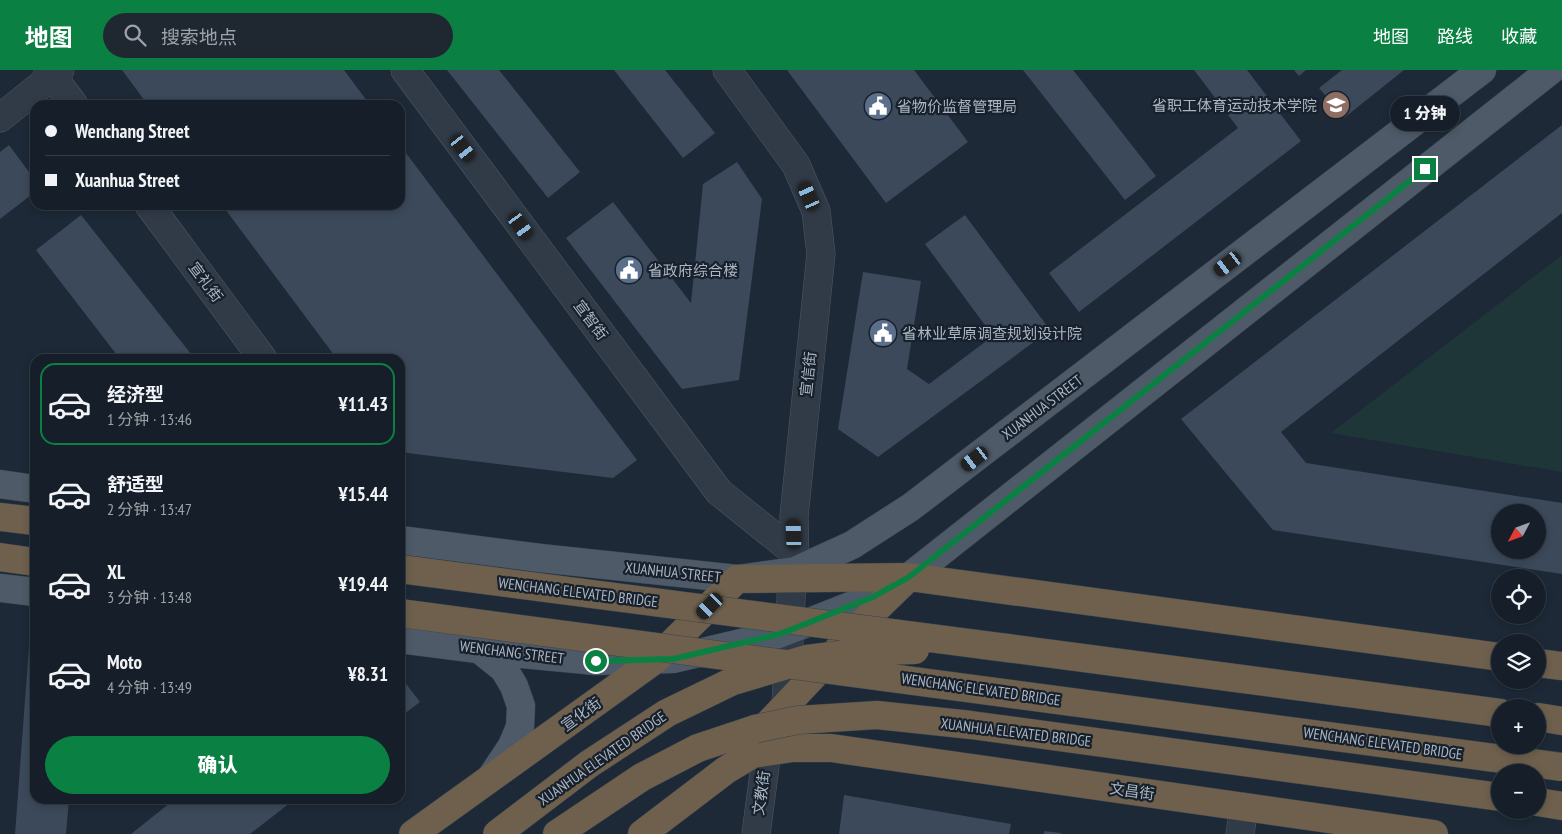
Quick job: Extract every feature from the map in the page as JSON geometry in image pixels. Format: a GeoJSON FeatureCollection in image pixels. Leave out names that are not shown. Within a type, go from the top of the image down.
{"type":"FeatureCollection","features":[{"type":"Feature","properties":{"kind":"highway"},"geometry":{"type":"LineString","coordinates":[[0,517],[30,521]]}},
{"type":"Feature","properties":{"kind":"highway"},"geometry":{"type":"LineString","coordinates":[[0,556],[30,561]]}},
{"type":"Feature","properties":{"kind":"highway"},"geometry":{"type":"LineString","coordinates":[[737,579],[794,568],[909,577],[1491,656]]}},
{"type":"Feature","properties":{"kind":"highway","name":"WENCHANG ELEVATED BRIDGE"},"geometry":{"type":"LineString","coordinates":[[405,570],[1491,712]]}},
{"type":"Feature","properties":{"kind":"highway"},"geometry":{"type":"LineString","coordinates":[[726,770],[876,609],[909,577]]}},
{"type":"Feature","properties":{"kind":"highway","name":"宣化街"},"geometry":{"type":"LineString","coordinates":[[413,834],[656,660],[737,579]]}},
{"type":"Feature","properties":{"kind":"highway","name":"WENCHANG ELEVATED BRIDGE"},"geometry":{"type":"LineString","coordinates":[[405,614],[1562,767]]}},
{"type":"Feature","properties":{"kind":"highway","name":"XUANHUA ELEVATED BRIDGE"},"geometry":{"type":"LineString","coordinates":[[497,834],[589,764],[659,718],[733,681],[807,659],[872,651],[1006,648]]}},
{"type":"Feature","properties":{"kind":"highway"},"geometry":{"type":"LineString","coordinates":[[1546,663],[1562,666]]}},
{"type":"Feature","properties":{"kind":"highway","name":"XUANHUA ELEVATED BRIDGE"},"geometry":{"type":"LineString","coordinates":[[557,834],[642,777],[698,748],[755,728],[798,720],[877,716],[971,725],[1491,796]]}},
{"type":"Feature","properties":{"kind":"highway"},"geometry":{"type":"LineString","coordinates":[[1546,719],[1562,721]]}},
{"type":"Feature","properties":{"kind":"highway","name":"文昌街"},"geometry":{"type":"LineString","coordinates":[[767,752],[792,748],[831,748],[1434,834]]}},
{"type":"Feature","properties":{"kind":"highway"},"geometry":{"type":"LineString","coordinates":[[642,834],[726,770],[753,754],[767,752]]}},
{"type":"Feature","properties":{"kind":"highway"},"geometry":{"type":"LineString","coordinates":[[1546,803],[1562,806]]}},
{"type":"Feature","properties":{"kind":"main road","name":"XUANHUA STREET"},"geometry":{"type":"LineString","coordinates":[[794,568],[852,545],[912,507],[1482,70]]}},
{"type":"Feature","properties":{"kind":"main road"},"geometry":{"type":"LineString","coordinates":[[909,577],[1551,70]]}},
{"type":"Feature","properties":{"kind":"main road"},"geometry":{"type":"LineString","coordinates":[[0,484],[30,488]]}},
{"type":"Feature","properties":{"kind":"main road","name":"XUANHUA STREET"},"geometry":{"type":"LineString","coordinates":[[405,541],[540,558],[737,579]]}},
{"type":"Feature","properties":{"kind":"main road","name":"WENCHANG STREET"},"geometry":{"type":"LineString","coordinates":[[405,640],[596,661],[673,659],[780,634],[873,597],[909,577]]}},
{"type":"Feature","properties":{"kind":"main road"},"geometry":{"type":"LineString","coordinates":[[0,588],[30,591]]}},
{"type":"Feature","properties":{"kind":"main road"},"geometry":{"type":"LineString","coordinates":[[479,648],[504,669],[514,686],[521,706],[520,727],[512,746],[489,780]]}},
{"type":"Feature","properties":{"kind":"street","name":"宣智街"},"geometry":{"type":"LineString","coordinates":[[405,70],[719,492],[794,568]]}},
{"type":"Feature","properties":{"kind":"street","name":"宣信街"},"geometry":{"type":"LineString","coordinates":[[727,70],[796,165],[816,211],[821,254],[794,516],[794,568],[786,704]]}},
{"type":"Feature","properties":{"kind":"street"},"geometry":{"type":"LineString","coordinates":[[0,118],[53,72],[71,100]]}},
{"type":"Feature","properties":{"kind":"street","name":"宣礼街"},"geometry":{"type":"LineString","coordinates":[[153,210],[260,354]]}},
{"type":"Feature","properties":{"kind":"street","name":"文教街"},"geometry":{"type":"LineString","coordinates":[[756,834],[767,752]]}},
{"type":"Feature","properties":{"kind":"street"},"geometry":{"type":"LineString","coordinates":[[1240,834],[1244,807]]}},
{"type":"Feature","properties":{"kind":"green space"},"geometry":{"type":"Polygon","coordinates":[[[1562,255],[1562,472],[1331,433],[1562,255]]]}},
{"type":"Feature","properties":{"kind":"building"},"geometry":{"type":"Polygon","coordinates":[[[122,70],[344,70],[366,100],[144,100],[122,70]]]}},
{"type":"Feature","properties":{"kind":"building"},"geometry":{"type":"Polygon","coordinates":[[[447,70],[499,70],[580,172],[548,198],[447,70]]]}},
{"type":"Feature","properties":{"kind":"building"},"geometry":{"type":"Polygon","coordinates":[[[614,70],[665,70],[715,133],[683,158],[614,70]]]}},
{"type":"Feature","properties":{"kind":"building","name":"省物价监督管理局"},"geometry":{"type":"Polygon","coordinates":[[[787,70],[914,70],[968,142],[886,203],[787,70]]]}},
{"type":"Feature","properties":{"kind":"building"},"geometry":{"type":"Polygon","coordinates":[[[1023,70],[1073,70],[1156,176],[1125,200],[1023,70]]]}},
{"type":"Feature","properties":{"kind":"building"},"geometry":{"type":"Polygon","coordinates":[[[1194,70],[1247,70],[1301,141],[1079,312],[1049,273],[1238,128],[1194,70]]]}},
{"type":"Feature","properties":{"kind":"building"},"geometry":{"type":"Polygon","coordinates":[[[1294,70],[1306,70],[1299,76],[1294,70]]]}},
{"type":"Feature","properties":{"kind":"building"},"geometry":{"type":"Polygon","coordinates":[[[1342,70],[1404,70],[1344,118],[1319,88],[1342,70]]]}},
{"type":"Feature","properties":{"kind":"building"},"geometry":{"type":"Polygon","coordinates":[[[1562,125],[1562,213],[1281,432],[1306,463],[1562,503],[1562,574],[1546,572],[1546,569],[1529,569],[1273,530],[1181,419],[1562,125]]]}},
{"type":"Feature","properties":{"kind":"building"},"geometry":{"type":"Polygon","coordinates":[[[9,145],[30,173],[30,196],[0,219],[0,152],[9,145]]]}},
{"type":"Feature","properties":{"kind":"building"},"geometry":{"type":"Polygon","coordinates":[[[405,152],[637,460],[613,478],[407,453],[405,450],[405,354],[333,354],[226,210],[405,210],[405,152]]]}},
{"type":"Feature","properties":{"kind":"building","name":"省政府综合楼"},"geometry":{"type":"Polygon","coordinates":[[[737,162],[762,199],[739,380],[682,389],[566,238],[613,202],[691,303],[703,184],[737,162]]]}},
{"type":"Feature","properties":{"kind":"building"},"geometry":{"type":"Polygon","coordinates":[[[81,215],[191,354],[116,354],[36,250],[81,215]]]}},
{"type":"Feature","properties":{"kind":"building","name":"省林业草原调查规划设计院"},"geometry":{"type":"Polygon","coordinates":[[[965,215],[1050,330],[878,457],[838,429],[863,272],[921,281],[907,369],[929,384],[993,336],[925,244],[965,215]]]}},
{"type":"Feature","properties":{"kind":"building"},"geometry":{"type":"Polygon","coordinates":[[[30,633],[30,804],[69,804],[66,834],[15,834],[30,633]]]}},
{"type":"Feature","properties":{"kind":"building"},"geometry":{"type":"Polygon","coordinates":[[[405,682],[420,702],[405,713],[405,682]]]}},
{"type":"Feature","properties":{"kind":"building"},"geometry":{"type":"Polygon","coordinates":[[[844,795],[1011,824],[1009,834],[839,834],[844,795]]]}},
{"type":"Feature","properties":{"kind":"building"},"geometry":{"type":"Polygon","coordinates":[[[169,804],[289,804],[250,834],[131,834],[169,804]]]}},
{"type":"Feature","properties":{"kind":"building"},"geometry":{"type":"Polygon","coordinates":[[[1044,831],[1061,833],[1061,834],[1044,834],[1044,831]]]}},
{"type":"Feature","properties":{"kind":"place","name":"省职工体育运动技术学院"},"geometry":{"type":"Point","coordinates":[1336,105]}},
{"type":"Feature","properties":{"kind":"place","name":"省物价监督管理局"},"geometry":{"type":"Point","coordinates":[878,106]}},
{"type":"Feature","properties":{"kind":"place","name":"省政府综合楼"},"geometry":{"type":"Point","coordinates":[629,270]}},
{"type":"Feature","properties":{"kind":"place","name":"省林业草原调查规划设计院"},"geometry":{"type":"Point","coordinates":[883,333]}},
{"type":"Feature","properties":{"kind":"route"},"geometry":{"type":"LineString","coordinates":[[596,661],[673,659],[780,634],[849,608],[909,577],[1425,169]]}}]}
